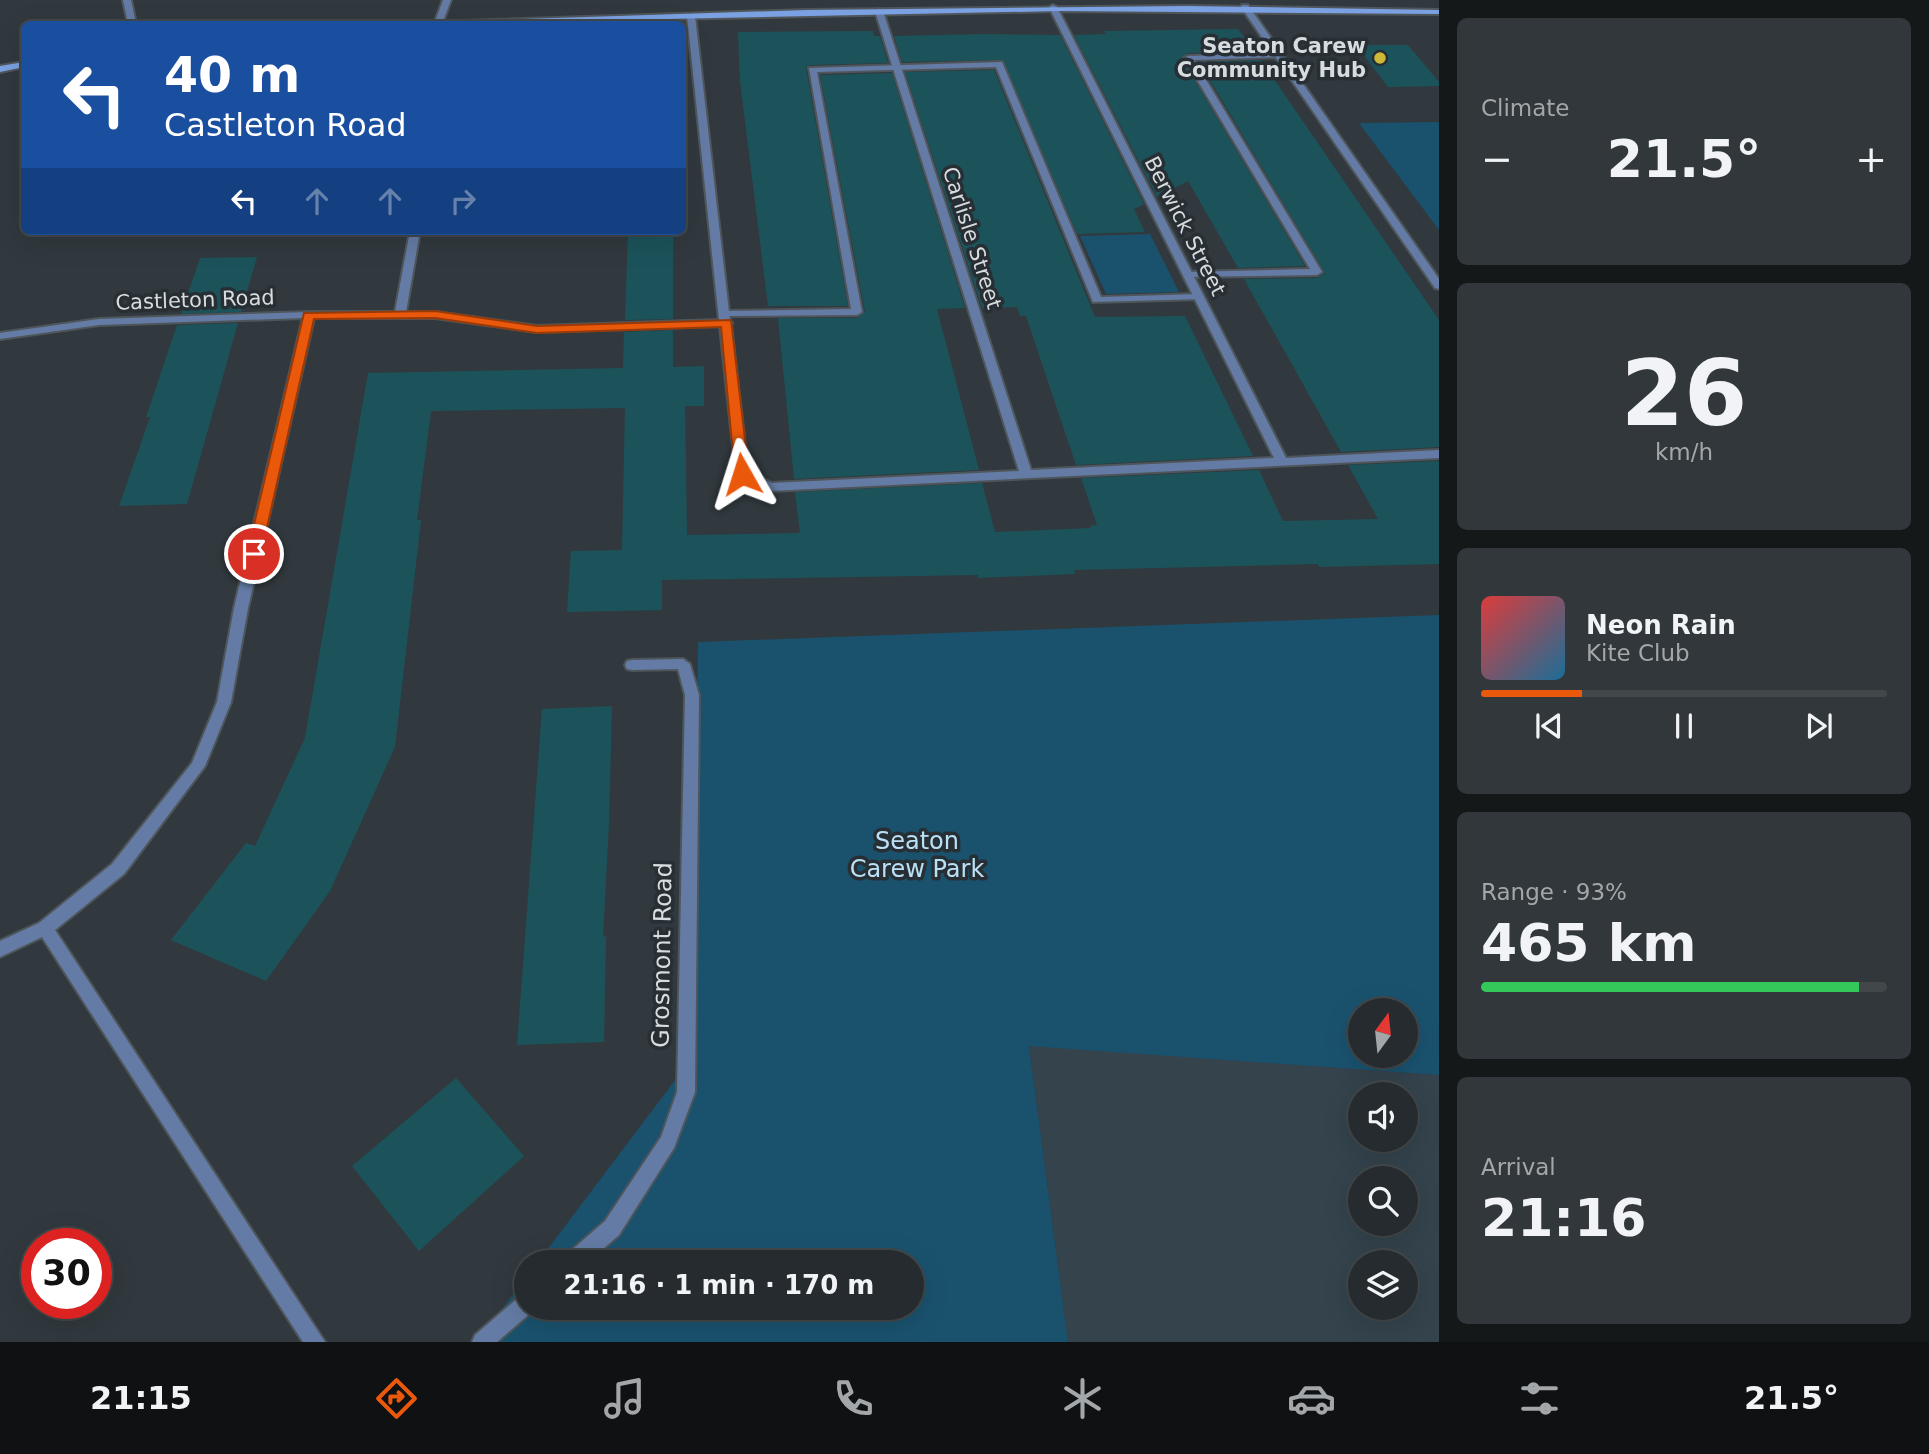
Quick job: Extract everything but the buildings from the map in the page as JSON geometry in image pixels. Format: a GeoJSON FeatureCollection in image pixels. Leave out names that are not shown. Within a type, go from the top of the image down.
{"type":"FeatureCollection","features":[{"type":"Feature","properties":{"kind":"main road"},"geometry":{"type":"LineString","coordinates":[[533,21],[1053,7],[1245,7],[1439,12]]}},
{"type":"Feature","properties":{"kind":"main road"},"geometry":{"type":"LineString","coordinates":[[0,69],[21,66]]}},
{"type":"Feature","properties":{"kind":"street"},"geometry":{"type":"LineString","coordinates":[[127,0],[131,21]]}},
{"type":"Feature","properties":{"kind":"street"},"geometry":{"type":"LineString","coordinates":[[439,21],[447,0]]}},
{"type":"Feature","properties":{"kind":"street","name":"Berwick Street"},"geometry":{"type":"LineString","coordinates":[[1053,7],[1282,462]]}},
{"type":"Feature","properties":{"kind":"street"},"geometry":{"type":"LineString","coordinates":[[1245,7],[1439,286]]}},
{"type":"Feature","properties":{"kind":"street","name":"Carlisle Street"},"geometry":{"type":"LineString","coordinates":[[879,12],[1027,476]]}},
{"type":"Feature","properties":{"kind":"street"},"geometry":{"type":"LineString","coordinates":[[691,16],[727,319],[742,474],[770,487],[1439,454]]}},
{"type":"Feature","properties":{"kind":"street"},"geometry":{"type":"LineString","coordinates":[[1188,275],[1317,272],[1188,58],[1279,55]]}},
{"type":"Feature","properties":{"kind":"street"},"geometry":{"type":"LineString","coordinates":[[897,67],[999,64],[1097,300],[1199,297]]}},
{"type":"Feature","properties":{"kind":"street","name":"Castleton Road"},"geometry":{"type":"LineString","coordinates":[[0,336],[99,322],[309,315],[435,315],[537,329],[857,312],[812,69],[897,67]]}},
{"type":"Feature","properties":{"kind":"street"},"geometry":{"type":"LineString","coordinates":[[400,315],[414,235]]}},
{"type":"Feature","properties":{"kind":"street"},"geometry":{"type":"LineString","coordinates":[[0,949],[45,928],[118,869],[198,766],[223,702],[309,315]]}},
{"type":"Feature","properties":{"kind":"street","name":"Grosmont Road"},"geometry":{"type":"LineString","coordinates":[[587,1250],[612,1228],[668,1142],[686,1092],[692,695],[683,664],[632,664]]}},
{"type":"Feature","properties":{"kind":"street"},"geometry":{"type":"LineString","coordinates":[[45,928],[315,1342]]}},
{"type":"Feature","properties":{"kind":"street"},"geometry":{"type":"LineString","coordinates":[[482,1342],[514,1314]]}},
{"type":"Feature","properties":{"kind":"shaded area"},"geometry":{"type":"Polygon","coordinates":[[[1029,1045],[1439,1075],[1439,1342],[1068,1342],[1029,1045]]]}},
{"type":"Feature","properties":{"kind":"green space"},"geometry":{"type":"Polygon","coordinates":[[[1439,122],[1439,230],[1359,123],[1439,122]]]}},
{"type":"Feature","properties":{"kind":"green space"},"geometry":{"type":"Polygon","coordinates":[[[1150,234],[1179,292],[1106,294],[1080,236],[1150,234]]]}},
{"type":"Feature","properties":{"kind":"green space","name":"Seaton Carew Park"},"geometry":{"type":"Polygon","coordinates":[[[1439,615],[1439,1075],[1029,1046],[1068,1342],[477,1342],[514,1293],[514,1320],[924,1320],[924,1250],[547,1250],[694,1055],[698,642],[1439,615]]]}},
{"type":"Feature","properties":{"kind":"place","name":"Seaton Carew Community Hub"},"geometry":{"type":"Point","coordinates":[1380,58]}},
{"type":"Feature","properties":{"kind":"route"},"geometry":{"type":"LineString","coordinates":[[254,554],[309,315],[435,315],[537,329],[727,323],[742,474]]}}]}
